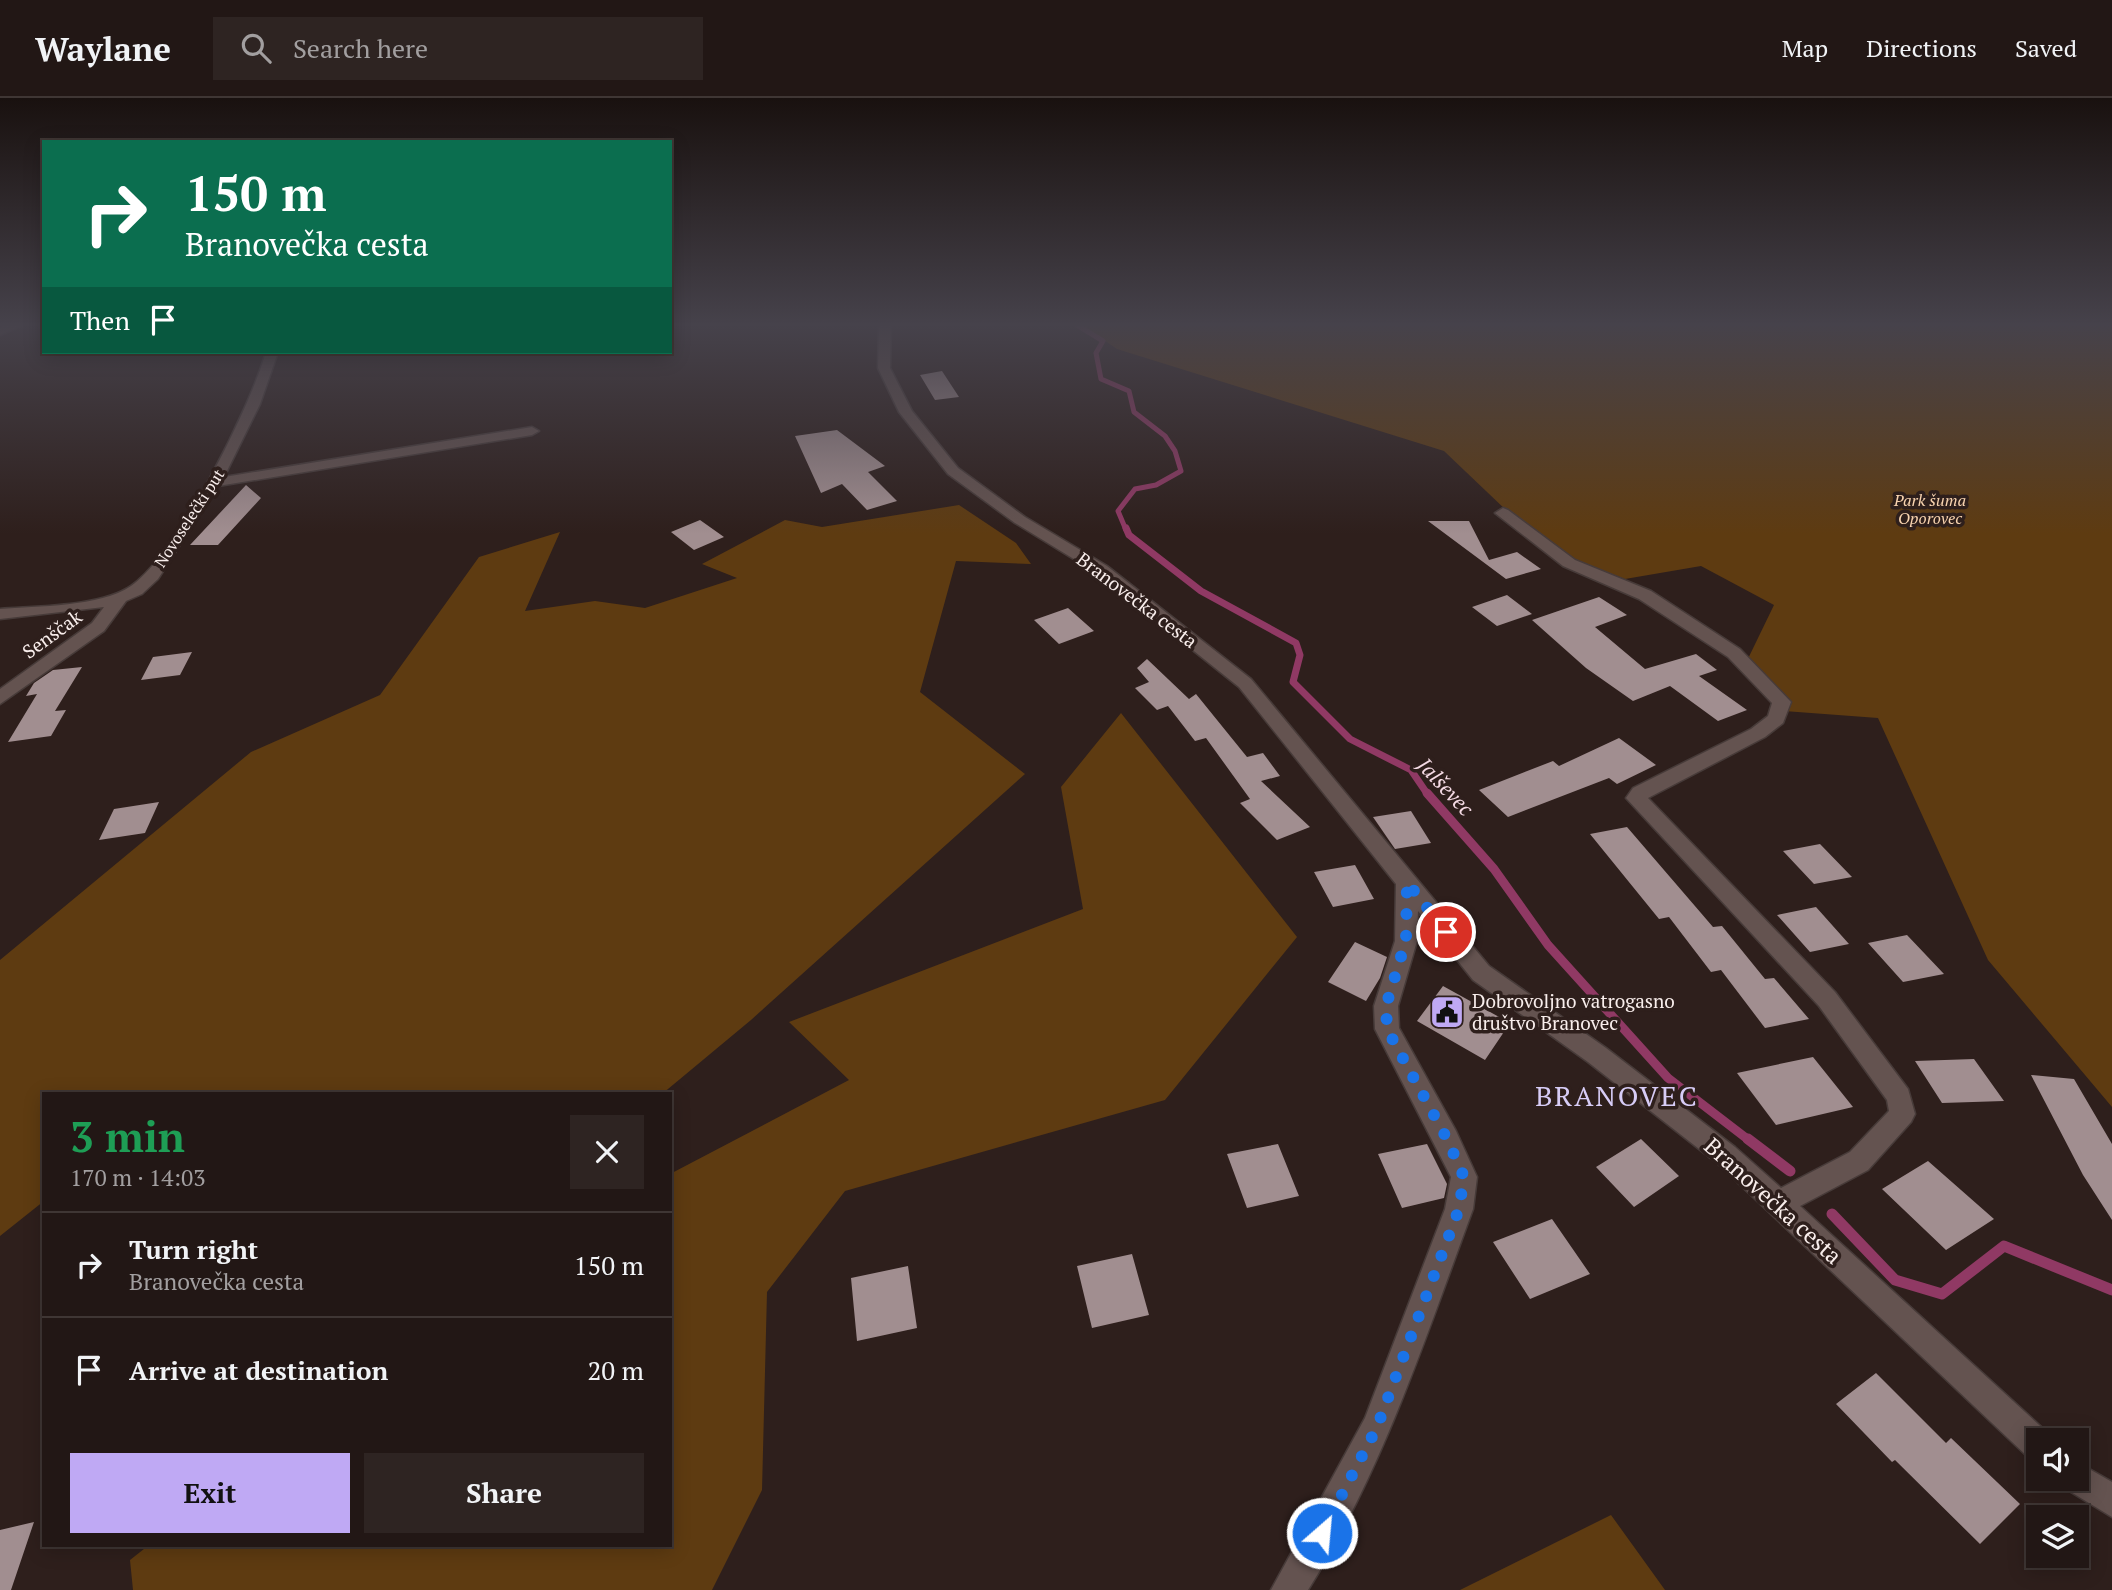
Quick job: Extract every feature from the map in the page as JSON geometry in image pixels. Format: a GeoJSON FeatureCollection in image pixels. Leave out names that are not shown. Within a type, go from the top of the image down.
{"type":"FeatureCollection","features":[{"type":"Feature","properties":{"kind":"street","name":"Novoselečki put"},"geometry":{"type":"LineString","coordinates":[[0,614],[120,597],[139,588],[158,568],[212,483],[229,455],[258,395]]}},
{"type":"Feature","properties":{"kind":"street","name":"Branovečka cesta"},"geometry":{"type":"LineString","coordinates":[[897,395],[906,412],[953,471],[1020,520],[1101,569],[1245,683],[1481,973],[1649,1094],[1726,1155],[2026,1434]]}},
{"type":"Feature","properties":{"kind":"street"},"geometry":{"type":"LineString","coordinates":[[212,483],[532,431]]}},
{"type":"Feature","properties":{"kind":"street"},"geometry":{"type":"LineString","coordinates":[[1503,513],[1569,563],[1645,595],[1734,653],[1782,702],[1776,719],[1758,733],[1640,793],[1636,798],[1827,999],[1899,1097],[1902,1114],[1859,1161],[1778,1204]]}},
{"type":"Feature","properties":{"kind":"street","name":"Senščak"},"geometry":{"type":"LineString","coordinates":[[0,698],[98,627],[120,597]]}},
{"type":"Feature","properties":{"kind":"street"},"geometry":{"type":"LineString","coordinates":[[1288,1590],[1311,1554],[1377,1427],[1459,1209],[1464,1177],[1447,1139],[1387,1029],[1386,1006],[1406,940],[1407,882]]}},
{"type":"Feature","properties":{"kind":"street"},"geometry":{"type":"LineString","coordinates":[[2089,1486],[2112,1501]]}},
{"type":"Feature","properties":{"kind":"green space","name":"Park šuma Oporovec"},"geometry":{"type":"Polygon","coordinates":[[[1263,395],[2112,395],[2112,1107],[1988,960],[1878,718],[1784,711],[1743,669],[1774,605],[1701,566],[1625,579],[1549,551],[1444,451],[1263,395]]]}},
{"type":"Feature","properties":{"kind":"green space"},"geometry":{"type":"Polygon","coordinates":[[[959,505],[1016,543],[1031,564],[956,561],[920,692],[1025,774],[751,1020],[664,1092],[42,1092],[42,1203],[0,1236],[0,960],[251,752],[380,695],[479,557],[560,532],[525,611],[595,601],[645,608],[737,578],[702,564],[785,520],[822,527],[959,505]]]}},
{"type":"Feature","properties":{"kind":"green space"},"geometry":{"type":"Polygon","coordinates":[[[1121,713],[1297,937],[1165,1100],[845,1191],[767,1292],[762,1490],[712,1590],[133,1590],[130,1560],[146,1547],[672,1547],[672,1173],[849,1080],[789,1022],[1083,909],[1061,787],[1121,713]]]}},
{"type":"Feature","properties":{"kind":"green space"},"geometry":{"type":"Polygon","coordinates":[[[1611,1515],[1665,1590],[1460,1590],[1611,1515]]]}},
{"type":"Feature","properties":{"kind":"building"},"geometry":{"type":"Polygon","coordinates":[[[932,395],[957,395],[959,397],[935,400],[932,395]]]}},
{"type":"Feature","properties":{"kind":"building"},"geometry":{"type":"Polygon","coordinates":[[[837,430],[885,466],[868,472],[897,501],[867,510],[842,484],[821,493],[795,436],[837,430]]]}},
{"type":"Feature","properties":{"kind":"building"},"geometry":{"type":"Polygon","coordinates":[[[246,485],[261,498],[218,545],[190,545],[246,485]]]}},
{"type":"Feature","properties":{"kind":"building"},"geometry":{"type":"Polygon","coordinates":[[[700,520],[724,537],[694,550],[671,532],[700,520]]]}},
{"type":"Feature","properties":{"kind":"building"},"geometry":{"type":"Polygon","coordinates":[[[1428,521],[1469,521],[1489,560],[1517,552],[1541,569],[1506,579],[1428,521]]]}},
{"type":"Feature","properties":{"kind":"building"},"geometry":{"type":"Polygon","coordinates":[[[1507,595],[1532,614],[1497,626],[1472,607],[1507,595]]]}},
{"type":"Feature","properties":{"kind":"building"},"geometry":{"type":"Polygon","coordinates":[[[1599,597],[1627,615],[1595,627],[1645,669],[1696,654],[1717,670],[1699,676],[1747,710],[1718,721],[1670,686],[1633,701],[1586,668],[1532,620],[1599,597]]]}},
{"type":"Feature","properties":{"kind":"building"},"geometry":{"type":"Polygon","coordinates":[[[1068,608],[1094,631],[1059,644],[1034,620],[1068,608]]]}},
{"type":"Feature","properties":{"kind":"building"},"geometry":{"type":"Polygon","coordinates":[[[192,652],[180,675],[141,680],[153,657],[192,652]]]}},
{"type":"Feature","properties":{"kind":"building"},"geometry":{"type":"Polygon","coordinates":[[[1147,659],[1189,699],[1196,694],[1247,757],[1263,753],[1280,776],[1261,781],[1310,827],[1277,840],[1240,803],[1250,799],[1206,738],[1195,741],[1168,706],[1157,710],[1135,688],[1149,682],[1137,668],[1147,659]]]}},
{"type":"Feature","properties":{"kind":"building"},"geometry":{"type":"Polygon","coordinates":[[[82,667],[55,711],[66,710],[51,736],[8,742],[37,694],[26,696],[34,683],[53,670],[82,667]]]}},
{"type":"Feature","properties":{"kind":"building"},"geometry":{"type":"Polygon","coordinates":[[[1619,738],[1656,765],[1617,784],[1609,778],[1508,817],[1479,790],[1553,761],[1559,766],[1619,738]]]}},
{"type":"Feature","properties":{"kind":"building"},"geometry":{"type":"Polygon","coordinates":[[[159,802],[145,833],[99,840],[114,809],[159,802]]]}},
{"type":"Feature","properties":{"kind":"building"},"geometry":{"type":"Polygon","coordinates":[[[1411,811],[1431,843],[1395,849],[1373,817],[1411,811]]]}},
{"type":"Feature","properties":{"kind":"building"},"geometry":{"type":"Polygon","coordinates":[[[1627,827],[1713,927],[1722,926],[1765,979],[1774,978],[1809,1019],[1765,1028],[1721,970],[1711,972],[1669,917],[1659,919],[1590,834],[1627,827]]]}},
{"type":"Feature","properties":{"kind":"building"},"geometry":{"type":"Polygon","coordinates":[[[1820,844],[1852,877],[1814,884],[1783,851],[1820,844]]]}},
{"type":"Feature","properties":{"kind":"building"},"geometry":{"type":"Polygon","coordinates":[[[1355,865],[1374,899],[1333,907],[1314,872],[1355,865]]]}},
{"type":"Feature","properties":{"kind":"building"},"geometry":{"type":"Polygon","coordinates":[[[1816,907],[1849,944],[1810,952],[1777,915],[1816,907]]]}},
{"type":"Feature","properties":{"kind":"building"},"geometry":{"type":"Polygon","coordinates":[[[1907,935],[1944,974],[1903,982],[1868,943],[1907,935]]]}},
{"type":"Feature","properties":{"kind":"building"},"geometry":{"type":"Polygon","coordinates":[[[1355,942],[1387,957],[1380,978],[1366,1001],[1328,982],[1355,942]]]}},
{"type":"Feature","properties":{"kind":"building"},"geometry":{"type":"Polygon","coordinates":[[[1443,986],[1510,1023],[1485,1060],[1417,1021],[1443,986]]]}},
{"type":"Feature","properties":{"kind":"building"},"geometry":{"type":"Polygon","coordinates":[[[1813,1057],[1853,1107],[1776,1125],[1737,1073],[1813,1057]]]}},
{"type":"Feature","properties":{"kind":"building"},"geometry":{"type":"Polygon","coordinates":[[[1974,1059],[2004,1101],[1942,1103],[1915,1061],[1974,1059]]]}},
{"type":"Feature","properties":{"kind":"building"},"geometry":{"type":"Polygon","coordinates":[[[2031,1075],[2074,1079],[2112,1144],[2112,1220],[2083,1175],[2031,1075]]]}},
{"type":"Feature","properties":{"kind":"building"},"geometry":{"type":"Polygon","coordinates":[[[1641,1139],[1679,1176],[1634,1207],[1596,1167],[1641,1139]]]}},
{"type":"Feature","properties":{"kind":"building"},"geometry":{"type":"Polygon","coordinates":[[[1278,1144],[1299,1196],[1247,1208],[1227,1154],[1278,1144]]]}},
{"type":"Feature","properties":{"kind":"building"},"geometry":{"type":"Polygon","coordinates":[[[1427,1144],[1447,1184],[1444,1198],[1402,1208],[1378,1154],[1427,1144]]]}},
{"type":"Feature","properties":{"kind":"building"},"geometry":{"type":"Polygon","coordinates":[[[1928,1161],[1994,1219],[1946,1250],[1882,1189],[1928,1161]]]}},
{"type":"Feature","properties":{"kind":"building"},"geometry":{"type":"Polygon","coordinates":[[[1552,1219],[1590,1274],[1530,1299],[1493,1242],[1552,1219]]]}},
{"type":"Feature","properties":{"kind":"building"},"geometry":{"type":"Polygon","coordinates":[[[1132,1254],[1149,1315],[1092,1328],[1077,1266],[1132,1254]]]}},
{"type":"Feature","properties":{"kind":"building"},"geometry":{"type":"Polygon","coordinates":[[[908,1266],[917,1328],[857,1341],[851,1278],[908,1266]]]}},
{"type":"Feature","properties":{"kind":"building"},"geometry":{"type":"Polygon","coordinates":[[[1876,1373],[1946,1443],[1951,1438],[2020,1504],[1980,1544],[1895,1460],[1892,1462],[1836,1404],[1876,1373]]]}},
{"type":"Feature","properties":{"kind":"building"},"geometry":{"type":"Polygon","coordinates":[[[34,1522],[11,1590],[0,1590],[0,1530],[34,1522]]]}},
{"type":"Feature","properties":{"kind":"waterway","name":"Jalševec"},"geometry":{"type":"LineString","coordinates":[[1126,530],[1118,511],[1135,489],[1156,485],[1181,471],[1175,451],[1165,436],[1134,412],[1130,395]]}},
{"type":"Feature","properties":{"kind":"waterway","name":"Jalševec"},"geometry":{"type":"LineString","coordinates":[[1126,528],[1129,535],[1201,591],[1296,643],[1300,655],[1293,682],[1350,739],[1411,770],[1428,795]]}},
{"type":"Feature","properties":{"kind":"waterway","name":"Jalševec"},"geometry":{"type":"LineString","coordinates":[[1427,793],[1494,869],[1548,945],[1668,1078],[1750,1141]]}},
{"type":"Feature","properties":{"kind":"waterway","name":"Jalševec"},"geometry":{"type":"LineString","coordinates":[[1748,1139],[1790,1171]]}},
{"type":"Feature","properties":{"kind":"waterway","name":"Jalševec"},"geometry":{"type":"LineString","coordinates":[[1832,1214],[1895,1280],[1942,1294],[2004,1246],[2112,1290]]}},
{"type":"Feature","properties":{"kind":"place","name":"Dobrovoljno vatrogasno društvo Branovec"},"geometry":{"type":"Point","coordinates":[1447,1012]}},
{"type":"Feature","properties":{"kind":"district","name":"BRANOVEC"},"geometry":{"type":"Point","coordinates":[1617,1096]}},
{"type":"Feature","properties":{"kind":"route"},"geometry":{"type":"LineString","coordinates":[[1322,1533],[1377,1427],[1459,1209],[1464,1177],[1447,1139],[1387,1029],[1386,1006],[1406,940],[1407,882],[1446,932]]}}]}
